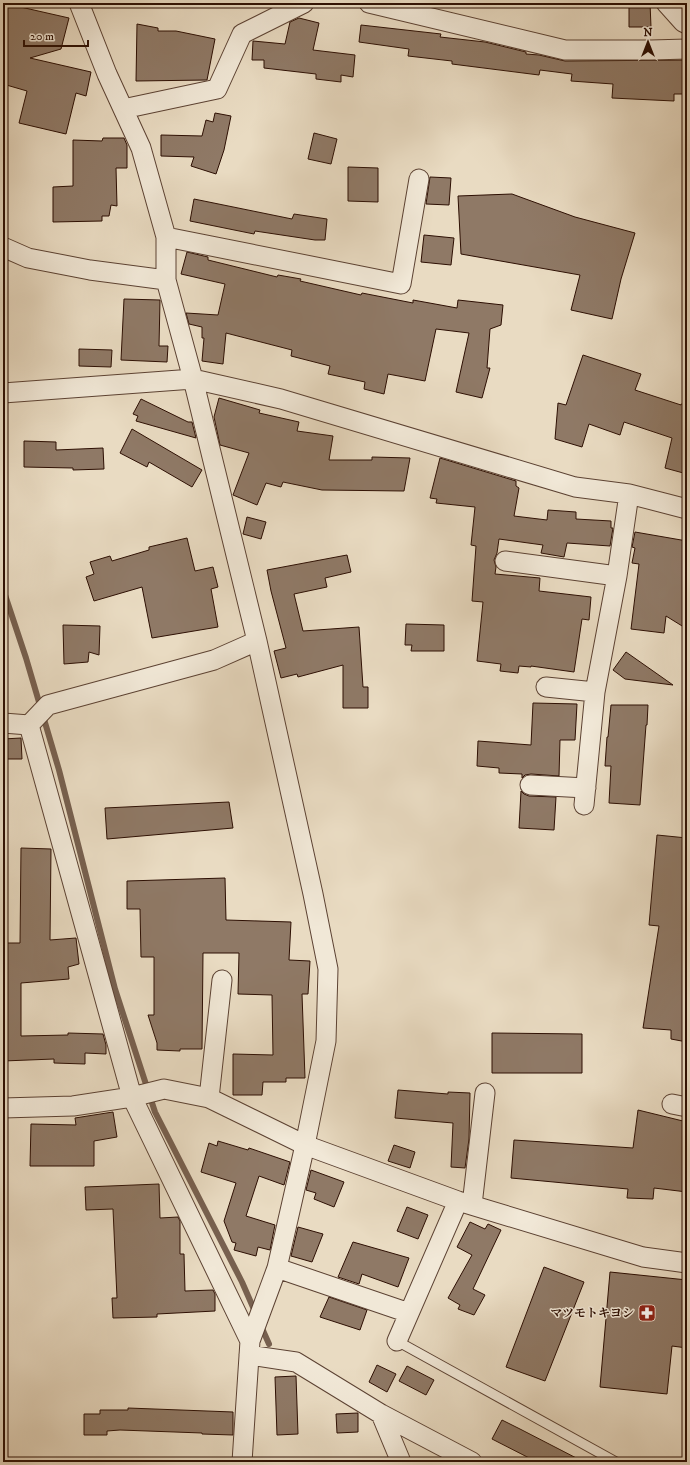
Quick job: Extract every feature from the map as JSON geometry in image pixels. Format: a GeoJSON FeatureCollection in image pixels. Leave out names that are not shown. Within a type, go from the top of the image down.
{"type":"FeatureCollection","features":[{"type":"Feature","properties":{"kind":"street"},"geometry":{"type":"LineString","coordinates":[[78,3],[141,148],[166,237],[166,280],[193,379],[257,642],[313,894],[328,969],[326,1041],[305,1145],[277,1268],[250,1344],[242,1462]]}},
{"type":"Feature","properties":{"kind":"street"},"geometry":{"type":"LineString","coordinates":[[123,109],[217,89],[242,34],[304,3]]}},
{"type":"Feature","properties":{"kind":"street"},"geometry":{"type":"LineString","coordinates":[[369,3],[565,50],[687,49]]}},
{"type":"Feature","properties":{"kind":"street"},"geometry":{"type":"LineString","coordinates":[[666,3],[683,22],[687,24]]}},
{"type":"Feature","properties":{"kind":"street"},"geometry":{"type":"LineString","coordinates":[[166,237],[401,284],[419,179]]}},
{"type":"Feature","properties":{"kind":"street"},"geometry":{"type":"LineString","coordinates":[[3,247],[28,258],[90,270],[166,280]]}},
{"type":"Feature","properties":{"kind":"street"},"geometry":{"type":"LineString","coordinates":[[3,393],[193,379],[281,399],[575,487],[629,494],[687,509]]}},
{"type":"Feature","properties":{"kind":"street"},"geometry":{"type":"LineString","coordinates":[[530,785],[585,796],[595,692],[617,576],[629,494]]}},
{"type":"Feature","properties":{"kind":"street"},"geometry":{"type":"LineString","coordinates":[[505,561],[617,576]]}},
{"type":"Feature","properties":{"kind":"street"},"geometry":{"type":"LineString","coordinates":[[3,723],[30,724],[48,705],[214,660],[257,642]]}},
{"type":"Feature","properties":{"kind":"street"},"geometry":{"type":"LineString","coordinates":[[546,687],[595,692]]}},
{"type":"Feature","properties":{"kind":"street"},"geometry":{"type":"LineString","coordinates":[[30,724],[132,1097],[250,1344],[296,1362],[381,1414],[472,1462]]}},
{"type":"Feature","properties":{"kind":"street"},"geometry":{"type":"LineString","coordinates":[[209,1098],[222,980]]}},
{"type":"Feature","properties":{"kind":"street"},"geometry":{"type":"LineString","coordinates":[[3,1108],[74,1106],[132,1097],[164,1089],[209,1098],[305,1145],[465,1203],[643,1257],[687,1263]]}},
{"type":"Feature","properties":{"kind":"street"},"geometry":{"type":"LineString","coordinates":[[397,1341],[409,1313],[465,1203],[485,1093]]}},
{"type":"Feature","properties":{"kind":"street"},"geometry":{"type":"LineString","coordinates":[[277,1268],[409,1313]]}},
{"type":"Feature","properties":{"kind":"street"},"geometry":{"type":"LineString","coordinates":[[381,1414],[401,1462]]}},
{"type":"Feature","properties":{"kind":"lane"},"geometry":{"type":"LineString","coordinates":[[397,1341],[616,1462]]}},
{"type":"Feature","properties":{"kind":"building"},"geometry":{"type":"Polygon","coordinates":[[[3,3],[69,18],[61,49],[30,58],[91,72],[86,96],[76,93],[66,134],[19,123],[27,91],[3,84],[3,3]]]}},
{"type":"Feature","properties":{"kind":"building"},"geometry":{"type":"Polygon","coordinates":[[[629,3],[650,3],[651,27],[629,27],[629,3]]]}},
{"type":"Feature","properties":{"kind":"building"},"geometry":{"type":"Polygon","coordinates":[[[299,18],[319,23],[313,50],[355,55],[353,77],[341,75],[341,82],[316,79],[316,74],[264,68],[264,60],[252,60],[253,41],[285,44],[290,22],[299,18]]]}},
{"type":"Feature","properties":{"kind":"building"},"geometry":{"type":"Polygon","coordinates":[[[137,24],[158,28],[158,31],[176,31],[215,39],[207,80],[136,81],[137,24]]]}},
{"type":"Feature","properties":{"kind":"building"},"geometry":{"type":"Polygon","coordinates":[[[361,25],[441,34],[440,37],[485,42],[526,52],[526,54],[539,55],[565,61],[687,60],[687,94],[674,94],[674,101],[612,98],[613,84],[571,81],[572,74],[540,70],[539,75],[452,64],[452,61],[408,56],[409,49],[359,42],[361,25]]]}},
{"type":"Feature","properties":{"kind":"building"},"geometry":{"type":"Polygon","coordinates":[[[215,113],[231,116],[224,150],[216,174],[191,166],[194,157],[161,156],[161,135],[202,136],[206,120],[213,122],[215,113]]]}},
{"type":"Feature","properties":{"kind":"building"},"geometry":{"type":"Polygon","coordinates":[[[314,133],[337,139],[331,164],[308,159],[314,133]]]}},
{"type":"Feature","properties":{"kind":"building"},"geometry":{"type":"Polygon","coordinates":[[[103,138],[124,138],[127,145],[127,168],[116,168],[117,206],[111,205],[109,216],[102,216],[102,221],[53,222],[53,187],[73,186],[73,140],[102,141],[103,138]]]}},
{"type":"Feature","properties":{"kind":"building"},"geometry":{"type":"Polygon","coordinates":[[[348,167],[378,168],[378,202],[348,201],[348,167]]]}},
{"type":"Feature","properties":{"kind":"building"},"geometry":{"type":"Polygon","coordinates":[[[430,177],[451,178],[449,205],[426,204],[430,177]]]}},
{"type":"Feature","properties":{"kind":"building"},"geometry":{"type":"Polygon","coordinates":[[[512,194],[575,217],[635,233],[621,279],[612,319],[571,310],[580,275],[461,254],[458,196],[512,194]]]}},
{"type":"Feature","properties":{"kind":"building"},"geometry":{"type":"Polygon","coordinates":[[[194,199],[292,219],[294,214],[327,219],[325,240],[315,240],[255,231],[254,234],[190,221],[194,199]]]}},
{"type":"Feature","properties":{"kind":"building"},"geometry":{"type":"Polygon","coordinates":[[[424,235],[454,238],[451,265],[421,262],[424,235]]]}},
{"type":"Feature","properties":{"kind":"building"},"geometry":{"type":"Polygon","coordinates":[[[187,252],[208,257],[208,260],[277,277],[278,275],[301,279],[300,281],[361,295],[362,293],[413,303],[413,300],[457,308],[458,300],[503,305],[501,325],[490,329],[487,368],[490,368],[482,398],[456,392],[469,333],[436,329],[425,381],[388,374],[384,394],[364,389],[365,382],[328,374],[330,366],[291,356],[292,350],[226,333],[223,364],[202,361],[204,338],[202,338],[202,327],[189,324],[186,313],[218,315],[225,284],[181,274],[187,252]]]}},
{"type":"Feature","properties":{"kind":"building"},"geometry":{"type":"Polygon","coordinates":[[[124,299],[160,300],[159,346],[168,346],[167,362],[121,360],[124,299]]]}},
{"type":"Feature","properties":{"kind":"building"},"geometry":{"type":"Polygon","coordinates":[[[79,349],[112,350],[111,367],[79,366],[79,349]]]}},
{"type":"Feature","properties":{"kind":"building"},"geometry":{"type":"Polygon","coordinates":[[[583,355],[641,374],[635,390],[681,405],[687,405],[687,474],[665,468],[672,438],[624,422],[620,435],[589,424],[582,447],[555,439],[558,403],[566,405],[583,355]]]}},
{"type":"Feature","properties":{"kind":"building"},"geometry":{"type":"Polygon","coordinates":[[[219,398],[260,410],[259,413],[299,422],[297,431],[333,436],[329,460],[372,460],[372,457],[410,458],[404,491],[322,490],[283,482],[281,487],[266,483],[257,505],[233,495],[249,453],[220,445],[214,417],[219,398]]]}},
{"type":"Feature","properties":{"kind":"building"},"geometry":{"type":"Polygon","coordinates":[[[141,399],[188,422],[192,422],[196,438],[136,421],[138,416],[133,414],[141,399]]]}},
{"type":"Feature","properties":{"kind":"building"},"geometry":{"type":"Polygon","coordinates":[[[132,429],[202,470],[192,487],[149,462],[147,467],[120,453],[132,429]]]}},
{"type":"Feature","properties":{"kind":"building"},"geometry":{"type":"Polygon","coordinates":[[[24,441],[56,442],[56,450],[103,448],[104,469],[73,470],[73,468],[24,467],[24,441]]]}},
{"type":"Feature","properties":{"kind":"building"},"geometry":{"type":"Polygon","coordinates":[[[440,458],[516,481],[516,486],[519,488],[514,516],[547,520],[548,510],[576,512],[576,519],[611,521],[611,528],[613,528],[610,546],[567,543],[564,557],[541,553],[543,545],[499,539],[497,553],[494,560],[496,567],[495,574],[540,578],[539,591],[591,597],[589,620],[582,619],[574,672],[531,666],[519,666],[518,673],[500,671],[501,664],[477,661],[483,602],[472,601],[476,546],[471,545],[475,507],[436,503],[437,499],[430,498],[440,458]]]}},
{"type":"Feature","properties":{"kind":"building"},"geometry":{"type":"Polygon","coordinates":[[[247,517],[266,522],[261,539],[243,534],[247,517]]]}},
{"type":"Feature","properties":{"kind":"building"},"geometry":{"type":"Polygon","coordinates":[[[635,532],[687,541],[687,629],[666,616],[664,633],[631,629],[639,564],[632,563],[635,548],[632,547],[635,532]]]}},
{"type":"Feature","properties":{"kind":"building"},"geometry":{"type":"Polygon","coordinates":[[[187,538],[195,571],[213,567],[218,587],[211,589],[218,627],[152,638],[142,587],[94,601],[86,577],[94,574],[90,562],[110,556],[112,561],[149,550],[149,547],[187,538]]]}},
{"type":"Feature","properties":{"kind":"building"},"geometry":{"type":"Polygon","coordinates":[[[347,555],[351,572],[325,578],[327,587],[294,594],[303,631],[359,627],[363,687],[368,687],[368,708],[343,708],[343,665],[298,677],[297,674],[281,678],[274,651],[286,648],[267,570],[347,555]]]}},
{"type":"Feature","properties":{"kind":"building"},"geometry":{"type":"Polygon","coordinates":[[[406,624],[444,625],[444,651],[411,651],[412,645],[405,645],[406,624]]]}},
{"type":"Feature","properties":{"kind":"building"},"geometry":{"type":"Polygon","coordinates":[[[63,625],[100,626],[99,655],[89,652],[88,662],[64,664],[63,625]]]}},
{"type":"Feature","properties":{"kind":"building"},"geometry":{"type":"Polygon","coordinates":[[[626,652],[673,685],[625,679],[613,670],[626,652]]]}},
{"type":"Feature","properties":{"kind":"building"},"geometry":{"type":"Polygon","coordinates":[[[533,703],[577,704],[575,740],[560,740],[559,776],[531,774],[525,775],[522,778],[522,774],[499,773],[499,768],[477,766],[478,741],[531,745],[533,703]]]}},
{"type":"Feature","properties":{"kind":"building"},"geometry":{"type":"Polygon","coordinates":[[[611,705],[648,705],[640,805],[609,803],[611,766],[605,766],[611,705]]]}},
{"type":"Feature","properties":{"kind":"building"},"geometry":{"type":"Polygon","coordinates":[[[21,738],[22,759],[3,759],[3,739],[21,738]]]}},
{"type":"Feature","properties":{"kind":"building"},"geometry":{"type":"Polygon","coordinates":[[[521,791],[529,796],[556,797],[554,830],[519,828],[521,791]]]}},
{"type":"Feature","properties":{"kind":"building"},"geometry":{"type":"Polygon","coordinates":[[[229,802],[233,828],[107,839],[105,808],[229,802]]]}},
{"type":"Feature","properties":{"kind":"building"},"geometry":{"type":"Polygon","coordinates":[[[657,835],[687,838],[687,1042],[671,1039],[671,1030],[643,1028],[659,926],[649,925],[657,835]]]}},
{"type":"Feature","properties":{"kind":"building"},"geometry":{"type":"Polygon","coordinates":[[[21,848],[51,849],[50,940],[76,938],[79,964],[68,967],[69,979],[21,983],[21,1036],[68,1035],[68,1033],[103,1034],[106,1045],[106,1054],[85,1053],[85,1064],[54,1063],[54,1059],[3,1061],[3,943],[20,943],[21,848]]]}},
{"type":"Feature","properties":{"kind":"building"},"geometry":{"type":"Polygon","coordinates":[[[225,878],[226,920],[291,922],[289,960],[310,961],[308,994],[302,994],[305,1078],[286,1078],[286,1082],[263,1082],[262,1095],[233,1095],[233,1054],[273,1055],[272,995],[238,994],[239,953],[203,953],[202,1049],[180,1049],[180,1051],[157,1050],[157,1043],[148,1015],[154,1015],[154,957],[141,957],[140,909],[127,909],[127,881],[225,878]]]}},
{"type":"Feature","properties":{"kind":"building"},"geometry":{"type":"Polygon","coordinates":[[[492,1033],[582,1034],[582,1073],[492,1073],[492,1033]]]}},
{"type":"Feature","properties":{"kind":"building"},"geometry":{"type":"Polygon","coordinates":[[[398,1090],[448,1094],[448,1092],[470,1093],[469,1139],[465,1168],[451,1167],[453,1123],[395,1118],[398,1090]]]}},
{"type":"Feature","properties":{"kind":"building"},"geometry":{"type":"Polygon","coordinates":[[[638,1110],[687,1122],[687,1192],[654,1188],[653,1199],[627,1198],[628,1189],[511,1178],[514,1140],[633,1148],[638,1110]]]}},
{"type":"Feature","properties":{"kind":"building"},"geometry":{"type":"Polygon","coordinates":[[[113,1112],[117,1137],[94,1141],[94,1166],[30,1166],[31,1124],[76,1125],[75,1118],[113,1112]]]}},
{"type":"Feature","properties":{"kind":"building"},"geometry":{"type":"Polygon","coordinates":[[[218,1141],[248,1150],[249,1148],[290,1162],[284,1185],[259,1176],[246,1216],[275,1225],[270,1250],[258,1247],[256,1256],[234,1250],[236,1243],[232,1242],[224,1221],[236,1183],[201,1172],[209,1143],[217,1146],[218,1141]]]}},
{"type":"Feature","properties":{"kind":"building"},"geometry":{"type":"Polygon","coordinates":[[[394,1145],[415,1152],[410,1168],[388,1161],[394,1145]]]}},
{"type":"Feature","properties":{"kind":"building"},"geometry":{"type":"Polygon","coordinates":[[[311,1170],[344,1182],[334,1207],[314,1199],[316,1193],[306,1190],[311,1170]]]}},
{"type":"Feature","properties":{"kind":"building"},"geometry":{"type":"Polygon","coordinates":[[[159,1184],[160,1218],[178,1217],[180,1221],[180,1254],[184,1254],[185,1291],[213,1290],[215,1294],[215,1311],[157,1314],[157,1317],[113,1318],[112,1298],[117,1298],[113,1209],[86,1210],[85,1187],[159,1184]]]}},
{"type":"Feature","properties":{"kind":"building"},"geometry":{"type":"Polygon","coordinates":[[[407,1207],[428,1215],[418,1239],[397,1231],[407,1207]]]}},
{"type":"Feature","properties":{"kind":"building"},"geometry":{"type":"Polygon","coordinates":[[[470,1222],[485,1229],[488,1224],[501,1230],[473,1289],[485,1295],[474,1315],[458,1309],[460,1305],[448,1298],[472,1255],[457,1247],[470,1222]]]}},
{"type":"Feature","properties":{"kind":"building"},"geometry":{"type":"Polygon","coordinates":[[[298,1227],[323,1234],[312,1262],[291,1256],[298,1227]]]}},
{"type":"Feature","properties":{"kind":"building"},"geometry":{"type":"Polygon","coordinates":[[[353,1242],[409,1258],[398,1287],[362,1274],[359,1284],[338,1277],[353,1242]]]}},
{"type":"Feature","properties":{"kind":"building"},"geometry":{"type":"Polygon","coordinates":[[[544,1267],[584,1282],[545,1381],[506,1367],[544,1267]]]}},
{"type":"Feature","properties":{"kind":"building","name":"マツモトキヨシ"},"geometry":{"type":"Polygon","coordinates":[[[610,1272],[687,1280],[687,1348],[672,1346],[667,1394],[600,1387],[610,1272]]]}},
{"type":"Feature","properties":{"kind":"building"},"geometry":{"type":"Polygon","coordinates":[[[329,1297],[367,1310],[360,1330],[320,1317],[329,1297]]]}},
{"type":"Feature","properties":{"kind":"building"},"geometry":{"type":"Polygon","coordinates":[[[377,1365],[396,1374],[387,1392],[369,1382],[377,1365]]]}},
{"type":"Feature","properties":{"kind":"building"},"geometry":{"type":"Polygon","coordinates":[[[407,1366],[434,1380],[426,1395],[399,1381],[407,1366]]]}},
{"type":"Feature","properties":{"kind":"building"},"geometry":{"type":"Polygon","coordinates":[[[296,1376],[298,1434],[277,1435],[275,1377],[296,1376]]]}},
{"type":"Feature","properties":{"kind":"building"},"geometry":{"type":"Polygon","coordinates":[[[128,1408],[233,1412],[233,1435],[120,1430],[107,1431],[107,1435],[84,1435],[84,1414],[100,1414],[100,1410],[128,1410],[128,1408]]]}},
{"type":"Feature","properties":{"kind":"building"},"geometry":{"type":"Polygon","coordinates":[[[358,1413],[358,1432],[337,1433],[336,1414],[358,1413]]]}},
{"type":"Feature","properties":{"kind":"building"},"geometry":{"type":"Polygon","coordinates":[[[502,1420],[584,1462],[537,1462],[492,1439],[502,1420]]]}},
{"type":"Feature","properties":{"kind":"waterway"},"geometry":{"type":"LineString","coordinates":[[3,589],[26,658],[59,770],[115,989],[155,1112],[242,1282],[256,1314]]}},
{"type":"Feature","properties":{"kind":"waterway"},"geometry":{"type":"LineString","coordinates":[[261,1326],[269,1344]]}},
{"type":"Feature","properties":{"kind":"place","name":"マツモトキヨシ"},"geometry":{"type":"Point","coordinates":[647,1313]}}]}
